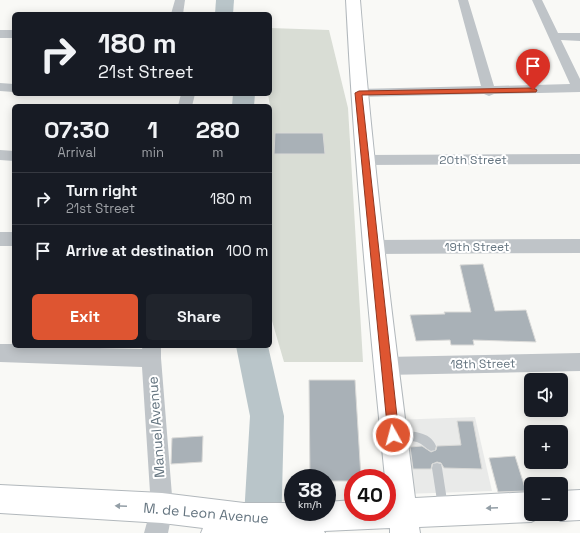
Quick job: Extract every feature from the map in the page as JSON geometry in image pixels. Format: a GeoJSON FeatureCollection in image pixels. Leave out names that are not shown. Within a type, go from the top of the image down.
{"type":"FeatureCollection","features":[{"type":"Feature","properties":{"kind":"street"},"geometry":{"type":"LineString","coordinates":[[177,12],[180,0]]}},
{"type":"Feature","properties":{"kind":"street"},"geometry":{"type":"LineString","coordinates":[[353,0],[359,93],[373,247],[403,523]]}},
{"type":"Feature","properties":{"kind":"street"},"geometry":{"type":"LineString","coordinates":[[463,0],[489,92]]}},
{"type":"Feature","properties":{"kind":"street"},"geometry":{"type":"LineString","coordinates":[[359,93],[489,92],[579,88],[536,0]]}},
{"type":"Feature","properties":{"kind":"street"},"geometry":{"type":"LineString","coordinates":[[0,34],[12,34]]}},
{"type":"Feature","properties":{"kind":"street"},"geometry":{"type":"LineString","coordinates":[[553,36],[580,37]]}},
{"type":"Feature","properties":{"kind":"street"},"geometry":{"type":"LineString","coordinates":[[0,87],[12,88]]}},
{"type":"Feature","properties":{"kind":"street"},"geometry":{"type":"LineString","coordinates":[[0,155],[12,156]]}},
{"type":"Feature","properties":{"kind":"street","name":"20th Street"},"geometry":{"type":"LineString","coordinates":[[365,160],[580,159]]}},
{"type":"Feature","properties":{"kind":"street"},"geometry":{"type":"LineString","coordinates":[[0,239],[12,239]]}},
{"type":"Feature","properties":{"kind":"street","name":"19th Street"},"geometry":{"type":"LineString","coordinates":[[373,247],[580,246]]}},
{"type":"Feature","properties":{"kind":"street"},"geometry":{"type":"LineString","coordinates":[[0,353],[151,352]]}},
{"type":"Feature","properties":{"kind":"street","name":"Manuel Avenue"},"geometry":{"type":"LineString","coordinates":[[151,352],[159,521]]}},
{"type":"Feature","properties":{"kind":"street","name":"18th Street"},"geometry":{"type":"LineString","coordinates":[[385,366],[580,362]]}},
{"type":"Feature","properties":{"kind":"street","name":"M. de Leon Avenue"},"geometry":{"type":"LineString","coordinates":[[0,499],[159,521],[234,527],[295,528],[403,523],[444,510],[524,507]]}},
{"type":"Feature","properties":{"kind":"street"},"geometry":{"type":"LineString","coordinates":[[568,506],[580,505]]}},
{"type":"Feature","properties":{"kind":"lane"},"geometry":{"type":"LineString","coordinates":[[393,435],[416,436],[424,439],[431,446]]}},
{"type":"Feature","properties":{"kind":"lane"},"geometry":{"type":"LineString","coordinates":[[437,468],[444,510]]}},
{"type":"Feature","properties":{"kind":"shaded area"},"geometry":{"type":"Polygon","coordinates":[[[272,28],[329,30],[348,108],[363,362],[284,362],[272,321],[272,104],[270,104],[268,96],[272,96],[272,28]]]}},
{"type":"Feature","properties":{"kind":"shaded area"},"geometry":{"type":"Polygon","coordinates":[[[475,417],[492,491],[404,494],[393,420],[475,417]]]}},
{"type":"Feature","properties":{"kind":"building"},"geometry":{"type":"Polygon","coordinates":[[[275,133],[323,133],[325,154],[274,154],[275,133]]]}},
{"type":"Feature","properties":{"kind":"building"},"geometry":{"type":"Polygon","coordinates":[[[483,264],[495,311],[526,310],[536,342],[473,340],[474,345],[451,345],[450,340],[416,341],[410,315],[445,314],[444,312],[471,312],[460,265],[483,264]]]}},
{"type":"Feature","properties":{"kind":"building"},"geometry":{"type":"Polygon","coordinates":[[[309,380],[355,380],[360,469],[344,469],[344,481],[336,481],[336,469],[310,469],[309,380]]]}},
{"type":"Feature","properties":{"kind":"building"},"geometry":{"type":"Polygon","coordinates":[[[457,421],[473,421],[482,469],[444,468],[441,463],[437,462],[432,464],[431,469],[413,469],[410,447],[422,446],[431,452],[436,450],[437,446],[461,445],[457,421]]]}},
{"type":"Feature","properties":{"kind":"building"},"geometry":{"type":"Polygon","coordinates":[[[203,436],[202,462],[171,464],[172,438],[203,436]]]}},
{"type":"Feature","properties":{"kind":"building"},"geometry":{"type":"Polygon","coordinates":[[[515,456],[524,485],[524,491],[498,492],[489,458],[515,456]]]}},
{"type":"Feature","properties":{"kind":"waterway"},"geometry":{"type":"LineString","coordinates":[[224,12],[225,0]]}},
{"type":"Feature","properties":{"kind":"waterway"},"geometry":{"type":"LineString","coordinates":[[243,104],[244,96]]}},
{"type":"Feature","properties":{"kind":"waterway"},"geometry":{"type":"LineString","coordinates":[[252,348],[267,416],[262,533]]}},
{"type":"Feature","properties":{"kind":"route"},"geometry":{"type":"LineString","coordinates":[[393,435],[373,247],[359,93],[489,92],[533,90]]}}]}
